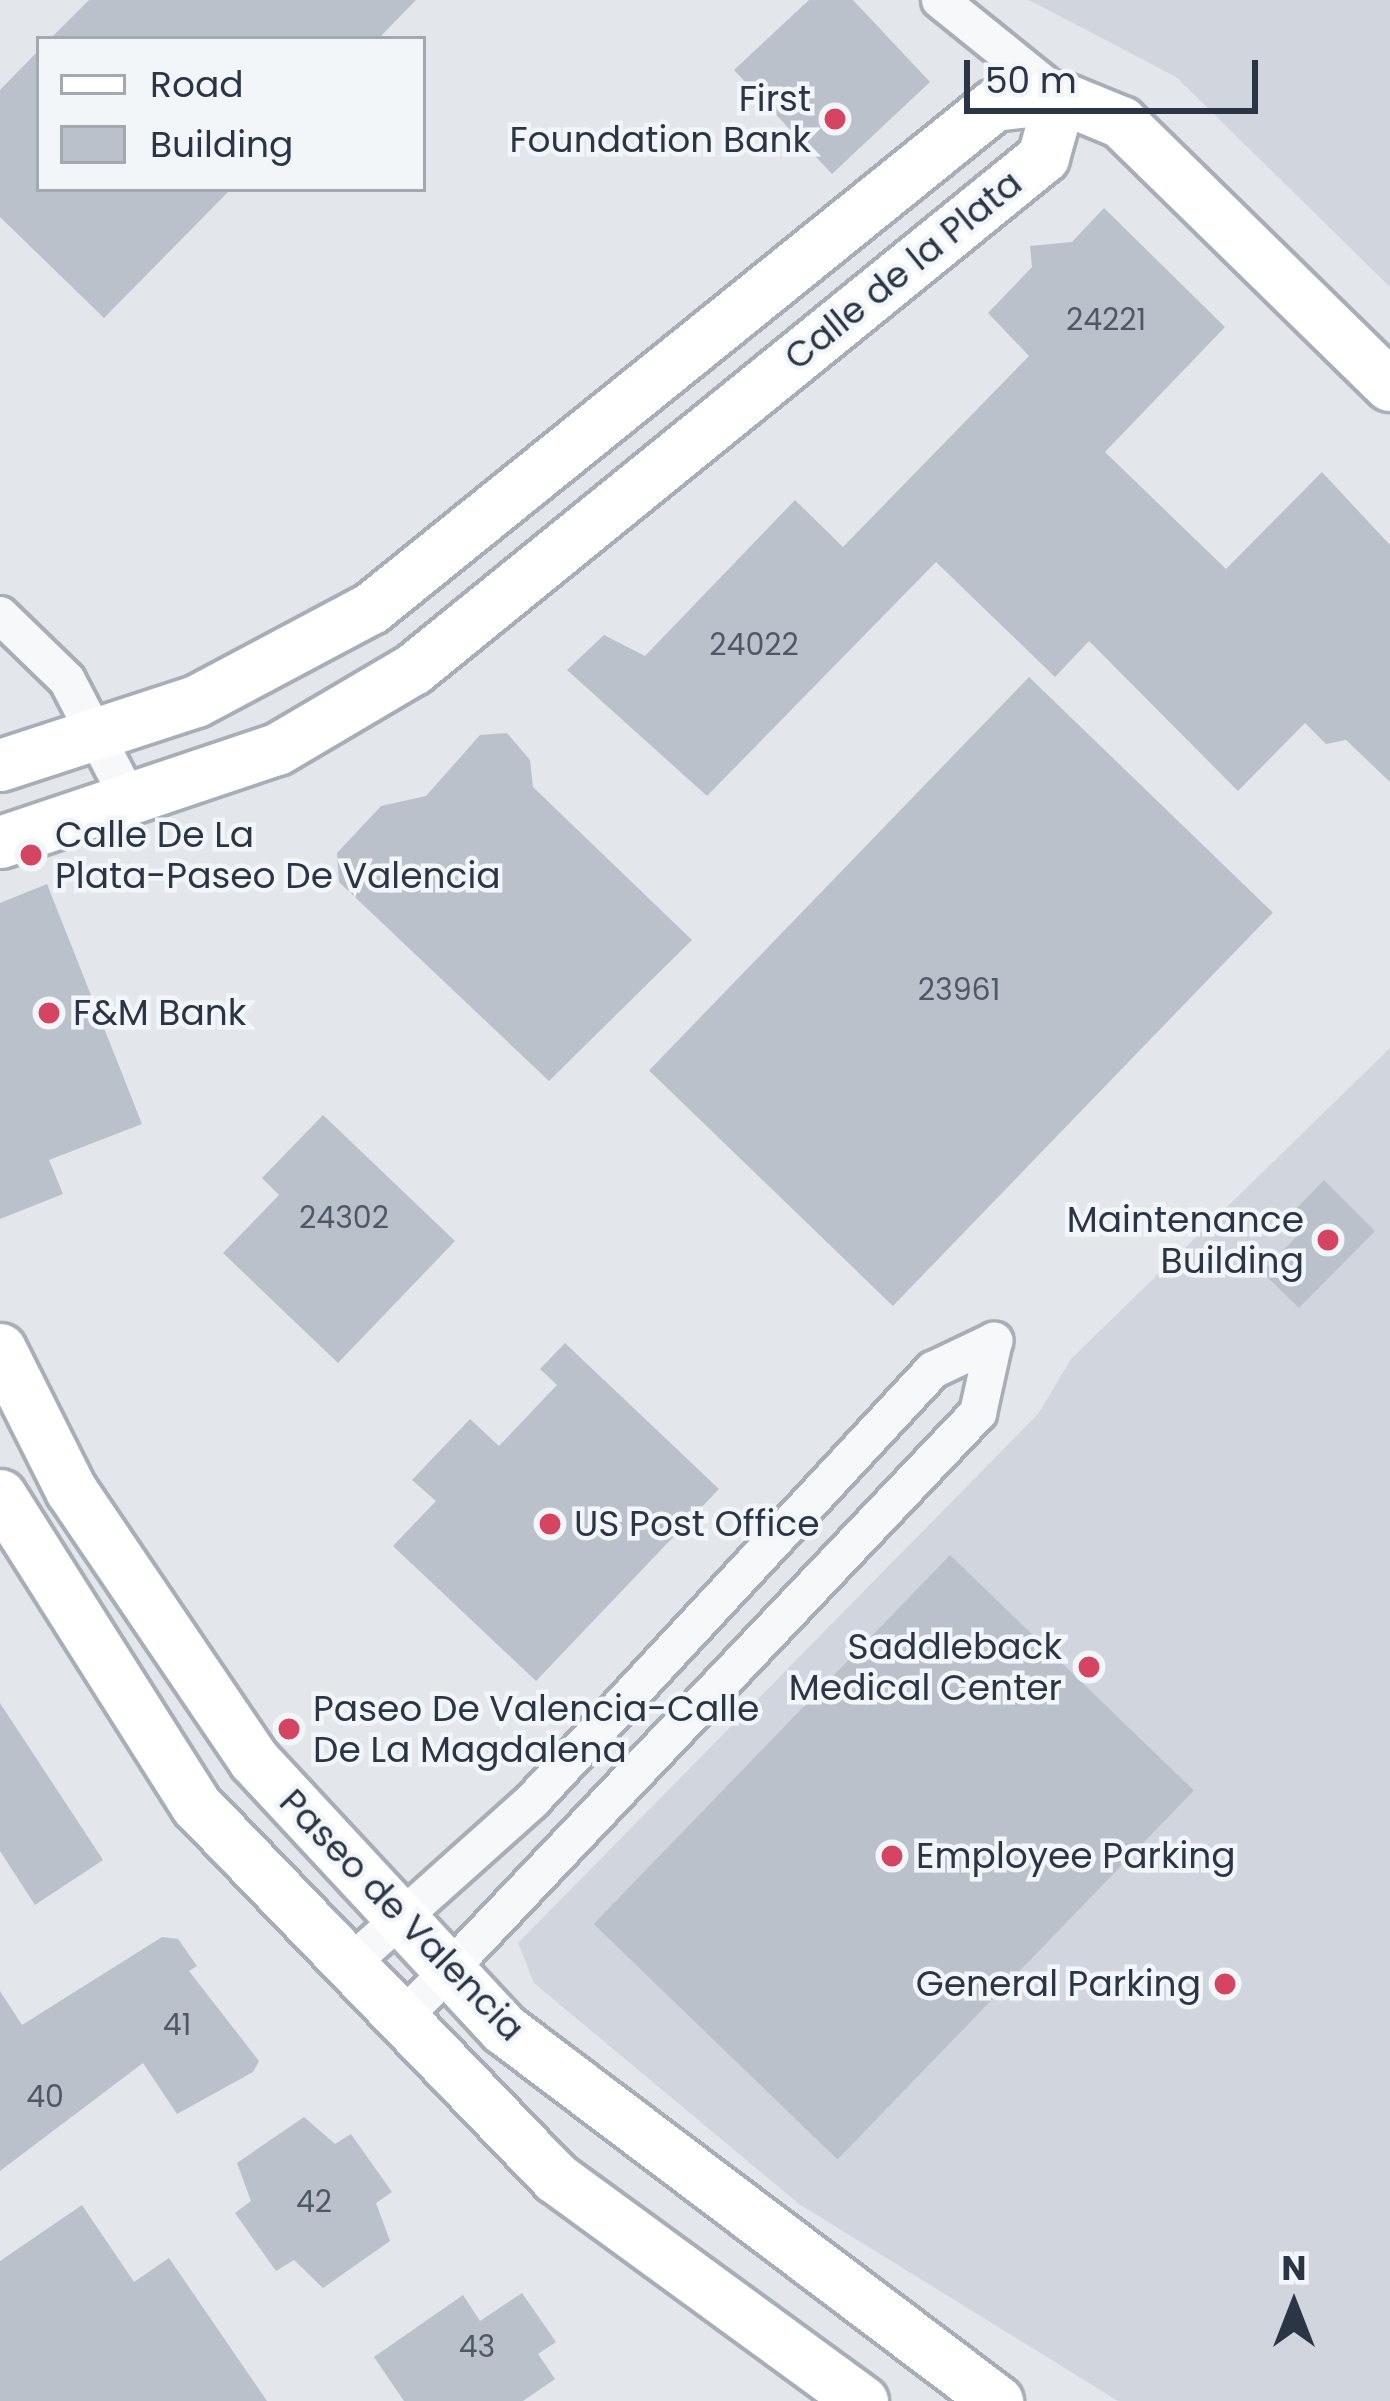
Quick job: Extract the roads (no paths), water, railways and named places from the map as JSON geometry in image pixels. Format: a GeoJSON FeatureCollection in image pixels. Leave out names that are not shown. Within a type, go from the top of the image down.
{"type":"FeatureCollection","features":[{"type":"Feature","properties":{"kind":"street"},"geometry":{"type":"LineString","coordinates":[[940,0],[1060,98],[1121,122],[1390,385]]}},
{"type":"Feature","properties":{"kind":"street","name":"Calle de la Plata"},"geometry":{"type":"LineString","coordinates":[[0,765],[100,733],[284,663],[371,608],[992,106],[1060,98],[1043,157],[413,669],[277,749],[0,842]]}},
{"type":"Feature","properties":{"kind":"street"},"geometry":{"type":"LineString","coordinates":[[0,615],[68,680],[100,733],[130,801]]}},
{"type":"Feature","properties":{"kind":"street"},"geometry":{"type":"LineString","coordinates":[[351,1964],[399,1915],[532,1801],[933,1370],[994,1342],[978,1413],[403,2018]]}},
{"type":"Feature","properties":{"kind":"street","name":"Paseo de Valencia"},"geometry":{"type":"LineString","coordinates":[[0,1349],[71,1490],[254,1760],[504,2029],[997,2401]]}},
{"type":"Feature","properties":{"kind":"street","name":"Paseo de Valencia"},"geometry":{"type":"LineString","coordinates":[[0,1495],[196,1805],[556,2178],[862,2401]]}},
{"type":"Feature","properties":{"kind":"place","name":"First Foundation Bank"},"geometry":{"type":"Point","coordinates":[835,119]}},
{"type":"Feature","properties":{"kind":"place","name":"Calle De La Plata-Paseo De Valencia"},"geometry":{"type":"Point","coordinates":[31,855]}},
{"type":"Feature","properties":{"kind":"place","name":"F&M Bank"},"geometry":{"type":"Point","coordinates":[49,1013]}},
{"type":"Feature","properties":{"kind":"place","name":"Maintenance Building"},"geometry":{"type":"Point","coordinates":[1328,1240]}},
{"type":"Feature","properties":{"kind":"place","name":"US Post Office"},"geometry":{"type":"Point","coordinates":[550,1524]}},
{"type":"Feature","properties":{"kind":"place","name":"Saddleback Medical Center"},"geometry":{"type":"Point","coordinates":[1089,1667]}},
{"type":"Feature","properties":{"kind":"place","name":"Paseo De Valencia-Calle De La Magdalena"},"geometry":{"type":"Point","coordinates":[289,1729]}},
{"type":"Feature","properties":{"kind":"place","name":"Employee Parking"},"geometry":{"type":"Point","coordinates":[892,1856]}},
{"type":"Feature","properties":{"kind":"place","name":"General Parking"},"geometry":{"type":"Point","coordinates":[1225,1984]}}]}
